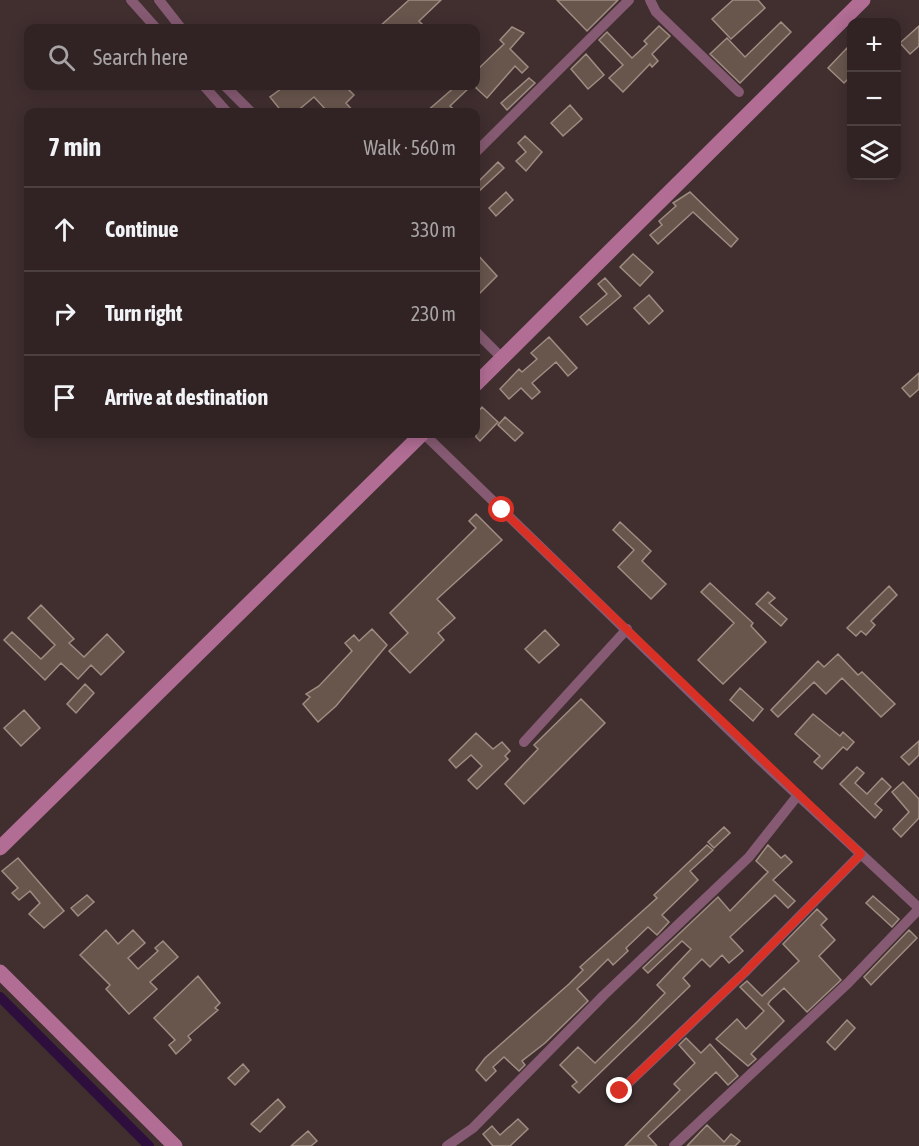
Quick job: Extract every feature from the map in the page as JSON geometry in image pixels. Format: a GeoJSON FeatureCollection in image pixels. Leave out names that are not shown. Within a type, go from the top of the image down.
{"type":"FeatureCollection","features":[{"type":"Feature","properties":{"kind":"street"},"geometry":{"type":"LineString","coordinates":[[131,0],[152,24]]}},
{"type":"Feature","properties":{"kind":"street"},"geometry":{"type":"LineString","coordinates":[[159,0],[178,24]]}},
{"type":"Feature","properties":{"kind":"street"},"geometry":{"type":"LineString","coordinates":[[480,148],[629,0]]}},
{"type":"Feature","properties":{"kind":"street"},"geometry":{"type":"LineString","coordinates":[[650,0],[656,12],[739,92]]}},
{"type":"Feature","properties":{"kind":"street"},"geometry":{"type":"LineString","coordinates":[[480,380],[863,0]]}},
{"type":"Feature","properties":{"kind":"street"},"geometry":{"type":"LineString","coordinates":[[208,90],[223,108]]}},
{"type":"Feature","properties":{"kind":"street"},"geometry":{"type":"LineString","coordinates":[[229,90],[247,108]]}},
{"type":"Feature","properties":{"kind":"street"},"geometry":{"type":"LineString","coordinates":[[480,336],[502,358]]}},
{"type":"Feature","properties":{"kind":"street"},"geometry":{"type":"LineString","coordinates":[[0,848],[419,438]]}},
{"type":"Feature","properties":{"kind":"street"},"geometry":{"type":"LineString","coordinates":[[427,438],[798,795],[919,908],[848,982],[674,1146]]}},
{"type":"Feature","properties":{"kind":"street"},"geometry":{"type":"LineString","coordinates":[[524,742],[627,629]]}},
{"type":"Feature","properties":{"kind":"street"},"geometry":{"type":"LineString","coordinates":[[447,1146],[473,1128],[604,995],[749,857],[798,795]]}},
{"type":"Feature","properties":{"kind":"street"},"geometry":{"type":"LineString","coordinates":[[620,1091],[744,973],[861,854]]}},
{"type":"Feature","properties":{"kind":"street"},"geometry":{"type":"LineString","coordinates":[[0,972],[176,1146]]}},
{"type":"Feature","properties":{"kind":"building"},"geometry":{"type":"Polygon","coordinates":[[[409,0],[441,0],[419,21],[422,24],[382,24],[409,0]]]}},
{"type":"Feature","properties":{"kind":"building"},"geometry":{"type":"Polygon","coordinates":[[[557,0],[618,0],[587,31],[557,0]]]}},
{"type":"Feature","properties":{"kind":"building"},"geometry":{"type":"Polygon","coordinates":[[[733,0],[758,0],[765,8],[731,39],[712,19],[733,0]]]}},
{"type":"Feature","properties":{"kind":"building"},"geometry":{"type":"Polygon","coordinates":[[[781,22],[791,32],[740,83],[710,54],[727,38],[745,57],[781,22]]]}},
{"type":"Feature","properties":{"kind":"building"},"geometry":{"type":"Polygon","coordinates":[[[659,26],[670,36],[652,54],[658,61],[652,67],[650,64],[623,92],[609,78],[623,65],[599,40],[607,32],[632,58],[647,44],[644,41],[659,26]]]}},
{"type":"Feature","properties":{"kind":"building"},"geometry":{"type":"Polygon","coordinates":[[[919,26],[919,46],[910,54],[901,42],[919,26]]]}},
{"type":"Feature","properties":{"kind":"building"},"geometry":{"type":"Polygon","coordinates":[[[512,27],[524,33],[510,49],[528,67],[522,73],[515,66],[487,98],[478,90],[480,67],[504,44],[500,40],[512,27]]]}},
{"type":"Feature","properties":{"kind":"building"},"geometry":{"type":"Polygon","coordinates":[[[847,48],[847,80],[844,83],[828,68],[847,48]]]}},
{"type":"Feature","properties":{"kind":"building"},"geometry":{"type":"Polygon","coordinates":[[[586,54],[604,75],[588,89],[571,69],[586,54]]]}},
{"type":"Feature","properties":{"kind":"building"},"geometry":{"type":"Polygon","coordinates":[[[529,78],[535,83],[507,110],[501,103],[529,78]]]}},
{"type":"Feature","properties":{"kind":"building"},"geometry":{"type":"Polygon","coordinates":[[[280,90],[349,90],[354,95],[346,103],[350,108],[324,108],[314,97],[301,108],[279,108],[270,97],[280,90]]]}},
{"type":"Feature","properties":{"kind":"building"},"geometry":{"type":"Polygon","coordinates":[[[451,90],[467,90],[450,106],[452,108],[431,108],[451,90]]]}},
{"type":"Feature","properties":{"kind":"building"},"geometry":{"type":"Polygon","coordinates":[[[570,105],[582,119],[563,136],[551,123],[570,105]]]}},
{"type":"Feature","properties":{"kind":"building"},"geometry":{"type":"Polygon","coordinates":[[[525,136],[542,152],[526,171],[516,161],[526,152],[518,143],[525,136]]]}},
{"type":"Feature","properties":{"kind":"building"},"geometry":{"type":"Polygon","coordinates":[[[498,162],[504,168],[480,190],[480,180],[498,162]]]}},
{"type":"Feature","properties":{"kind":"building"},"geometry":{"type":"Polygon","coordinates":[[[506,192],[513,200],[496,216],[489,208],[506,192]]]}},
{"type":"Feature","properties":{"kind":"building"},"geometry":{"type":"Polygon","coordinates":[[[690,192],[738,239],[731,247],[693,212],[658,244],[650,235],[662,225],[659,221],[676,206],[673,203],[690,192]]]}},
{"type":"Feature","properties":{"kind":"building"},"geometry":{"type":"Polygon","coordinates":[[[633,254],[653,272],[640,286],[620,267],[633,254]]]}},
{"type":"Feature","properties":{"kind":"building"},"geometry":{"type":"Polygon","coordinates":[[[480,257],[497,276],[480,293],[480,257]]]}},
{"type":"Feature","properties":{"kind":"building"},"geometry":{"type":"Polygon","coordinates":[[[605,278],[621,296],[587,325],[580,317],[607,294],[598,284],[605,278]]]}},
{"type":"Feature","properties":{"kind":"building"},"geometry":{"type":"Polygon","coordinates":[[[649,295],[663,311],[649,324],[634,308],[649,295]]]}},
{"type":"Feature","properties":{"kind":"building"},"geometry":{"type":"Polygon","coordinates":[[[549,337],[577,368],[568,376],[556,362],[532,383],[540,392],[532,399],[521,388],[509,399],[500,389],[519,369],[522,372],[537,359],[531,353],[549,337]]]}},
{"type":"Feature","properties":{"kind":"building"},"geometry":{"type":"Polygon","coordinates":[[[919,373],[919,389],[910,397],[902,388],[919,373]]]}},
{"type":"Feature","properties":{"kind":"building"},"geometry":{"type":"Polygon","coordinates":[[[482,407],[498,422],[480,441],[477,438],[480,438],[480,409],[482,407]]]}},
{"type":"Feature","properties":{"kind":"building"},"geometry":{"type":"Polygon","coordinates":[[[505,417],[523,433],[515,441],[498,425],[505,417]]]}},
{"type":"Feature","properties":{"kind":"building"},"geometry":{"type":"Polygon","coordinates":[[[476,514],[502,540],[437,599],[455,618],[438,633],[444,640],[410,673],[389,651],[408,633],[390,613],[476,528],[469,521],[476,514]]]}},
{"type":"Feature","properties":{"kind":"building"},"geometry":{"type":"Polygon","coordinates":[[[620,522],[651,551],[642,561],[666,584],[651,599],[618,567],[634,550],[613,530],[620,522]]]}},
{"type":"Feature","properties":{"kind":"building"},"geometry":{"type":"Polygon","coordinates":[[[710,583],[753,623],[751,626],[766,642],[723,684],[698,660],[734,623],[701,592],[710,583]]]}},
{"type":"Feature","properties":{"kind":"building"},"geometry":{"type":"Polygon","coordinates":[[[889,586],[897,595],[871,621],[875,625],[866,635],[861,631],[856,636],[847,628],[889,586]]]}},
{"type":"Feature","properties":{"kind":"building"},"geometry":{"type":"Polygon","coordinates":[[[768,592],[775,598],[769,603],[787,619],[781,626],[756,604],[768,592]]]}},
{"type":"Feature","properties":{"kind":"building"},"geometry":{"type":"Polygon","coordinates":[[[41,605],[74,639],[69,643],[84,657],[107,634],[124,652],[101,675],[91,665],[78,679],[61,663],[45,680],[4,640],[12,632],[41,659],[55,645],[28,618],[41,605]]]}},
{"type":"Feature","properties":{"kind":"building"},"geometry":{"type":"Polygon","coordinates":[[[372,629],[387,645],[336,706],[318,722],[303,704],[310,697],[306,694],[319,686],[352,651],[345,643],[354,635],[359,641],[372,629]]]}},
{"type":"Feature","properties":{"kind":"building"},"geometry":{"type":"Polygon","coordinates":[[[545,630],[559,645],[539,663],[525,649],[545,630]]]}},
{"type":"Feature","properties":{"kind":"building"},"geometry":{"type":"Polygon","coordinates":[[[838,654],[858,675],[862,672],[895,704],[881,717],[842,678],[826,694],[814,682],[778,717],[771,710],[818,661],[824,667],[838,654]]]}},
{"type":"Feature","properties":{"kind":"building"},"geometry":{"type":"Polygon","coordinates":[[[85,684],[94,693],[76,713],[67,704],[85,684]]]}},
{"type":"Feature","properties":{"kind":"building"},"geometry":{"type":"Polygon","coordinates":[[[740,688],[763,709],[753,721],[730,700],[740,688]]]}},
{"type":"Feature","properties":{"kind":"building"},"geometry":{"type":"Polygon","coordinates":[[[581,699],[605,723],[524,804],[505,784],[538,749],[534,745],[581,699]]]}},
{"type":"Feature","properties":{"kind":"building"},"geometry":{"type":"Polygon","coordinates":[[[24,710],[40,728],[21,746],[4,728],[24,710]]]}},
{"type":"Feature","properties":{"kind":"building"},"geometry":{"type":"Polygon","coordinates":[[[813,714],[840,736],[843,732],[854,742],[847,750],[843,747],[822,769],[814,762],[820,756],[795,734],[813,714]]]}},
{"type":"Feature","properties":{"kind":"building"},"geometry":{"type":"Polygon","coordinates":[[[476,733],[493,749],[502,742],[510,751],[505,756],[508,759],[477,789],[468,780],[482,766],[471,755],[456,768],[449,760],[476,733]]]}},
{"type":"Feature","properties":{"kind":"building"},"geometry":{"type":"Polygon","coordinates":[[[919,741],[919,755],[909,765],[901,757],[919,741]]]}},
{"type":"Feature","properties":{"kind":"building"},"geometry":{"type":"Polygon","coordinates":[[[857,767],[864,773],[855,783],[867,794],[882,778],[891,787],[875,804],[882,810],[875,818],[840,784],[857,767]]]}},
{"type":"Feature","properties":{"kind":"building"},"geometry":{"type":"Polygon","coordinates":[[[903,782],[919,799],[919,818],[901,837],[893,829],[909,812],[892,792],[903,782]]]}},
{"type":"Feature","properties":{"kind":"building"},"geometry":{"type":"Polygon","coordinates":[[[724,827],[730,833],[714,848],[708,842],[724,827]]]}},
{"type":"Feature","properties":{"kind":"building"},"geometry":{"type":"Polygon","coordinates":[[[707,845],[713,850],[690,871],[698,880],[662,915],[669,922],[657,935],[648,927],[626,948],[628,951],[613,965],[608,959],[577,989],[588,1001],[545,1043],[522,1061],[525,1065],[519,1071],[504,1057],[493,1067],[496,1071],[486,1081],[476,1070],[485,1058],[569,984],[583,970],[580,967],[657,898],[654,895],[707,845]]]}},
{"type":"Feature","properties":{"kind":"building"},"geometry":{"type":"Polygon","coordinates":[[[768,845],[781,858],[785,855],[792,862],[773,880],[795,901],[788,908],[775,895],[730,937],[743,951],[729,963],[722,955],[710,967],[702,959],[683,978],[690,986],[579,1093],[572,1086],[577,1082],[560,1065],[578,1047],[595,1063],[665,993],[657,985],[691,949],[682,941],[648,973],[643,968],[718,897],[730,911],[768,872],[756,861],[768,845]]]}},
{"type":"Feature","properties":{"kind":"building"},"geometry":{"type":"Polygon","coordinates":[[[18,858],[64,911],[44,928],[29,914],[40,903],[30,891],[19,900],[12,893],[18,888],[2,871],[18,858]]]}},
{"type":"Feature","properties":{"kind":"building"},"geometry":{"type":"Polygon","coordinates":[[[87,895],[94,902],[78,916],[71,908],[87,895]]]}},
{"type":"Feature","properties":{"kind":"building"},"geometry":{"type":"Polygon","coordinates":[[[873,896],[899,919],[892,927],[866,903],[873,896]]]}},
{"type":"Feature","properties":{"kind":"building"},"geometry":{"type":"Polygon","coordinates":[[[817,909],[827,919],[821,925],[835,940],[819,956],[841,980],[807,1012],[784,988],[768,1004],[784,1021],[751,1054],[756,1059],[748,1066],[716,1039],[737,1019],[746,1029],[764,1011],[740,987],[747,981],[762,996],[799,961],[783,944],[817,909]]]}},
{"type":"Feature","properties":{"kind":"building"},"geometry":{"type":"Polygon","coordinates":[[[106,930],[118,944],[133,930],[145,943],[128,958],[138,969],[158,951],[155,948],[163,941],[178,957],[150,982],[157,989],[129,1014],[106,989],[110,985],[80,955],[106,930]]]}},
{"type":"Feature","properties":{"kind":"building"},"geometry":{"type":"Polygon","coordinates":[[[909,930],[917,938],[871,985],[864,977],[909,930]]]}},
{"type":"Feature","properties":{"kind":"building"},"geometry":{"type":"Polygon","coordinates":[[[198,976],[220,1003],[215,1008],[218,1010],[188,1036],[191,1040],[176,1054],[169,1045],[175,1040],[154,1018],[198,976]]]}},
{"type":"Feature","properties":{"kind":"building"},"geometry":{"type":"Polygon","coordinates":[[[847,1020],[855,1028],[835,1050],[827,1042],[847,1020]]]}},
{"type":"Feature","properties":{"kind":"building"},"geometry":{"type":"Polygon","coordinates":[[[686,1038],[701,1053],[710,1044],[738,1076],[728,1085],[716,1072],[648,1136],[657,1146],[625,1146],[680,1090],[674,1084],[695,1063],[679,1045],[686,1038]]]}},
{"type":"Feature","properties":{"kind":"building"},"geometry":{"type":"Polygon","coordinates":[[[243,1064],[249,1071],[235,1085],[228,1078],[243,1064]]]}},
{"type":"Feature","properties":{"kind":"building"},"geometry":{"type":"Polygon","coordinates":[[[278,1099],[285,1107],[260,1132],[251,1124],[278,1099]]]}},
{"type":"Feature","properties":{"kind":"building"},"geometry":{"type":"Polygon","coordinates":[[[518,1119],[528,1129],[510,1146],[493,1146],[483,1134],[492,1126],[500,1135],[518,1119]]]}},
{"type":"Feature","properties":{"kind":"building"},"geometry":{"type":"Polygon","coordinates":[[[707,1125],[724,1142],[731,1134],[740,1141],[735,1146],[687,1146],[707,1125]]]}},
{"type":"Feature","properties":{"kind":"building"},"geometry":{"type":"Polygon","coordinates":[[[308,1131],[317,1141],[311,1146],[291,1146],[308,1131]]]}},
{"type":"Feature","properties":{"kind":"waterway"},"geometry":{"type":"LineString","coordinates":[[0,997],[149,1146]]}},
{"type":"Feature","properties":{"kind":"route"},"geometry":{"type":"LineString","coordinates":[[502,510],[861,854],[744,973],[620,1091]]}}]}
